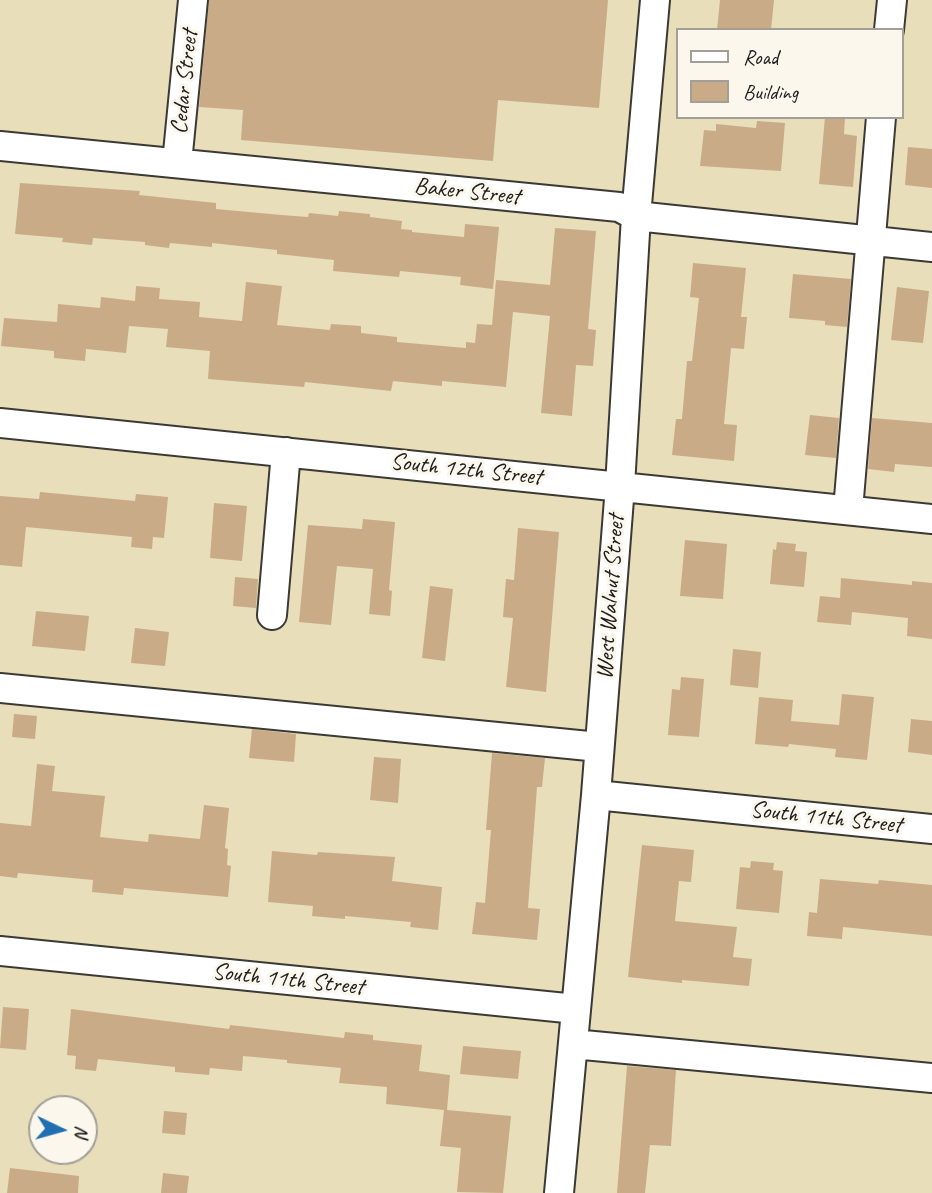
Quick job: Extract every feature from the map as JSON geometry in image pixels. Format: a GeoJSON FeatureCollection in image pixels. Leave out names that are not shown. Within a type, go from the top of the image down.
{"type":"FeatureCollection","features":[{"type":"Feature","properties":{"kind":"street","name":"Cedar Street"},"geometry":{"type":"LineString","coordinates":[[177,163],[194,0]]}},
{"type":"Feature","properties":{"kind":"street","name":"West Walnut Street"},"geometry":{"type":"LineString","coordinates":[[559,1193],[596,795],[620,486],[636,216],[655,0]]}},
{"type":"Feature","properties":{"kind":"street"},"geometry":{"type":"LineString","coordinates":[[889,28],[892,0]]}},
{"type":"Feature","properties":{"kind":"street"},"geometry":{"type":"LineString","coordinates":[[848,510],[881,119]]}},
{"type":"Feature","properties":{"kind":"street","name":"Baker Street"},"geometry":{"type":"LineString","coordinates":[[0,146],[619,207],[636,216],[932,247]]}},
{"type":"Feature","properties":{"kind":"street","name":"South 12th Street"},"geometry":{"type":"LineString","coordinates":[[0,423],[932,519]]}},
{"type":"Feature","properties":{"kind":"street"},"geometry":{"type":"LineString","coordinates":[[272,615],[286,452]]}},
{"type":"Feature","properties":{"kind":"street"},"geometry":{"type":"LineString","coordinates":[[0,688],[599,747]]}},
{"type":"Feature","properties":{"kind":"street","name":"South 11th Street"},"geometry":{"type":"LineString","coordinates":[[596,795],[932,829]]}},
{"type":"Feature","properties":{"kind":"street","name":"South 11th Street"},"geometry":{"type":"LineString","coordinates":[[0,951],[576,1009]]}},
{"type":"Feature","properties":{"kind":"street"},"geometry":{"type":"LineString","coordinates":[[573,1044],[932,1077]]}},
{"type":"Feature","properties":{"kind":"building"},"geometry":{"type":"Polygon","coordinates":[[[209,0],[608,0],[599,108],[498,100],[493,161],[241,140],[243,110],[199,107],[209,0]]]}},
{"type":"Feature","properties":{"kind":"building"},"geometry":{"type":"Polygon","coordinates":[[[720,0],[774,0],[771,28],[717,28],[720,0]]]}},
{"type":"Feature","properties":{"kind":"building"},"geometry":{"type":"Polygon","coordinates":[[[825,119],[845,119],[844,134],[857,136],[853,187],[819,184],[825,119]]]}},
{"type":"Feature","properties":{"kind":"building"},"geometry":{"type":"Polygon","coordinates":[[[757,121],[785,123],[781,171],[700,166],[704,130],[716,131],[716,124],[756,128],[757,121]]]}},
{"type":"Feature","properties":{"kind":"building"},"geometry":{"type":"Polygon","coordinates":[[[908,147],[932,149],[932,188],[905,185],[908,147]]]}},
{"type":"Feature","properties":{"kind":"building"},"geometry":{"type":"Polygon","coordinates":[[[20,183],[140,191],[139,195],[216,203],[216,209],[281,215],[308,217],[309,213],[338,216],[339,211],[370,214],[370,217],[402,221],[401,229],[412,232],[464,237],[465,224],[499,227],[493,289],[460,285],[461,277],[400,271],[399,277],[333,271],[334,260],[277,254],[277,250],[212,243],[212,247],[170,243],[169,248],[145,245],[145,242],[93,238],[92,245],[62,242],[63,238],[15,234],[20,183]]]}},
{"type":"Feature","properties":{"kind":"building"},"geometry":{"type":"Polygon","coordinates":[[[555,228],[596,231],[588,329],[596,330],[593,366],[576,365],[572,416],[541,413],[550,316],[513,312],[506,387],[442,381],[442,386],[393,381],[391,391],[305,382],[304,387],[208,379],[210,351],[166,347],[168,329],[129,326],[126,353],[86,349],[85,361],[54,358],[54,351],[1,346],[4,318],[57,322],[58,304],[100,308],[101,297],[135,301],[136,286],[160,288],[159,299],[200,302],[199,317],[242,321],[246,282],[282,286],[277,325],[330,330],[331,324],[361,326],[361,333],[397,337],[397,342],[466,348],[466,342],[475,343],[477,324],[492,325],[496,280],[550,285],[555,228]]]}},
{"type":"Feature","properties":{"kind":"building"},"geometry":{"type":"Polygon","coordinates":[[[693,263],[746,268],[741,317],[747,317],[744,349],[731,348],[724,424],[737,425],[734,461],[672,455],[676,419],[682,419],[687,361],[692,361],[699,298],[690,297],[693,263]]]}},
{"type":"Feature","properties":{"kind":"building"},"geometry":{"type":"Polygon","coordinates":[[[793,274],[851,279],[847,327],[825,325],[825,321],[789,318],[793,274]]]}},
{"type":"Feature","properties":{"kind":"building"},"geometry":{"type":"Polygon","coordinates":[[[897,287],[929,291],[923,343],[891,340],[897,287]]]}},
{"type":"Feature","properties":{"kind":"building"},"geometry":{"type":"Polygon","coordinates":[[[810,415],[839,418],[836,458],[805,455],[810,415]]]}},
{"type":"Feature","properties":{"kind":"building"},"geometry":{"type":"Polygon","coordinates":[[[872,418],[932,423],[932,467],[895,464],[894,472],[868,469],[872,418]]]}},
{"type":"Feature","properties":{"kind":"building"},"geometry":{"type":"Polygon","coordinates":[[[40,492],[135,501],[136,494],[168,497],[164,538],[153,537],[152,549],[131,547],[132,537],[26,527],[22,567],[0,565],[0,496],[39,499],[40,492]]]}},
{"type":"Feature","properties":{"kind":"building"},"geometry":{"type":"Polygon","coordinates":[[[214,503],[247,506],[242,561],[210,558],[214,503]]]}},
{"type":"Feature","properties":{"kind":"building"},"geometry":{"type":"Polygon","coordinates":[[[363,519],[395,522],[389,590],[392,591],[390,616],[369,614],[373,569],[337,566],[331,625],[299,622],[308,525],[362,529],[363,519]]]}},
{"type":"Feature","properties":{"kind":"building"},"geometry":{"type":"Polygon","coordinates":[[[518,528],[559,532],[546,692],[506,687],[513,618],[503,617],[506,579],[514,580],[518,528]]]}},
{"type":"Feature","properties":{"kind":"building"},"geometry":{"type":"Polygon","coordinates":[[[685,540],[727,544],[723,599],[680,596],[685,540]]]}},
{"type":"Feature","properties":{"kind":"building"},"geometry":{"type":"Polygon","coordinates":[[[777,542],[796,544],[795,551],[807,552],[804,587],[770,584],[773,549],[776,550],[777,542]]]}},
{"type":"Feature","properties":{"kind":"building"},"geometry":{"type":"Polygon","coordinates":[[[235,577],[258,579],[256,608],[233,606],[235,577]]]}},
{"type":"Feature","properties":{"kind":"building"},"geometry":{"type":"Polygon","coordinates":[[[841,578],[912,585],[912,581],[932,583],[932,639],[907,636],[908,618],[852,612],[851,625],[817,622],[820,596],[840,598],[841,578]]]}},
{"type":"Feature","properties":{"kind":"building"},"geometry":{"type":"Polygon","coordinates":[[[430,586],[453,589],[445,661],[422,658],[430,586]]]}},
{"type":"Feature","properties":{"kind":"building"},"geometry":{"type":"Polygon","coordinates":[[[36,611],[89,616],[85,651],[32,646],[36,611]]]}},
{"type":"Feature","properties":{"kind":"building"},"geometry":{"type":"Polygon","coordinates":[[[135,628],[169,632],[165,666],[131,663],[135,628]]]}},
{"type":"Feature","properties":{"kind":"building"},"geometry":{"type":"Polygon","coordinates":[[[733,649],[761,652],[758,688],[730,685],[733,649]]]}},
{"type":"Feature","properties":{"kind":"building"},"geometry":{"type":"Polygon","coordinates":[[[681,677],[704,679],[699,737],[668,735],[672,689],[680,690],[681,677]]]}},
{"type":"Feature","properties":{"kind":"building"},"geometry":{"type":"Polygon","coordinates":[[[842,694],[874,697],[867,760],[835,757],[836,749],[755,744],[759,697],[793,700],[791,721],[839,725],[842,694]]]}},
{"type":"Feature","properties":{"kind":"building"},"geometry":{"type":"Polygon","coordinates":[[[14,714],[37,716],[35,739],[12,737],[14,714]]]}},
{"type":"Feature","properties":{"kind":"building"},"geometry":{"type":"Polygon","coordinates":[[[911,719],[932,721],[932,755],[908,752],[911,719]]]}},
{"type":"Feature","properties":{"kind":"building"},"geometry":{"type":"Polygon","coordinates":[[[252,729],[296,734],[294,762],[249,758],[252,729]]]}},
{"type":"Feature","properties":{"kind":"building"},"geometry":{"type":"Polygon","coordinates":[[[492,753],[545,758],[542,787],[537,787],[528,908],[540,909],[537,940],[472,934],[476,902],[485,903],[491,830],[486,830],[492,753]]]}},
{"type":"Feature","properties":{"kind":"building"},"geometry":{"type":"Polygon","coordinates":[[[374,757],[401,759],[398,803],[370,800],[374,757]]]}},
{"type":"Feature","properties":{"kind":"building"},"geometry":{"type":"Polygon","coordinates":[[[37,764],[55,766],[52,791],[105,796],[100,837],[148,842],[149,834],[200,839],[204,805],[229,808],[225,848],[228,849],[227,865],[231,866],[228,897],[124,888],[123,895],[92,892],[93,880],[18,873],[17,878],[0,876],[0,823],[31,826],[37,764]]]}},
{"type":"Feature","properties":{"kind":"building"},"geometry":{"type":"Polygon","coordinates":[[[642,845],[694,850],[691,882],[679,881],[675,921],[737,927],[733,957],[752,959],[749,986],[628,977],[642,845]]]}},
{"type":"Feature","properties":{"kind":"building"},"geometry":{"type":"Polygon","coordinates":[[[272,851],[395,857],[392,881],[442,887],[438,930],[410,927],[411,922],[312,916],[313,906],[268,902],[272,851]]]}},
{"type":"Feature","properties":{"kind":"building"},"geometry":{"type":"Polygon","coordinates":[[[751,861],[774,863],[773,870],[783,871],[779,913],[736,909],[740,867],[750,868],[751,861]]]}},
{"type":"Feature","properties":{"kind":"building"},"geometry":{"type":"Polygon","coordinates":[[[820,879],[878,884],[879,880],[932,885],[932,936],[843,927],[842,939],[807,936],[809,912],[817,913],[820,879]]]}},
{"type":"Feature","properties":{"kind":"building"},"geometry":{"type":"Polygon","coordinates":[[[3,1007],[29,1009],[26,1050],[0,1048],[3,1007]]]}},
{"type":"Feature","properties":{"kind":"building"},"geometry":{"type":"Polygon","coordinates":[[[71,1009],[229,1029],[230,1025],[344,1038],[345,1032],[373,1035],[373,1040],[422,1045],[419,1071],[450,1075],[447,1110],[511,1116],[503,1193],[457,1192],[461,1148],[440,1146],[444,1110],[386,1104],[387,1087],[339,1083],[341,1068],[243,1056],[242,1071],[210,1068],[209,1075],[175,1072],[175,1067],[98,1059],[96,1071],[75,1069],[76,1056],[67,1055],[71,1009]]]}},
{"type":"Feature","properties":{"kind":"building"},"geometry":{"type":"Polygon","coordinates":[[[463,1046],[521,1051],[518,1079],[460,1074],[463,1046]]]}},
{"type":"Feature","properties":{"kind":"building"},"geometry":{"type":"Polygon","coordinates":[[[627,1066],[676,1070],[671,1146],[650,1145],[645,1193],[617,1193],[627,1066]]]}},
{"type":"Feature","properties":{"kind":"building"},"geometry":{"type":"Polygon","coordinates":[[[164,1111],[187,1113],[185,1135],[162,1133],[164,1111]]]}},
{"type":"Feature","properties":{"kind":"building"},"geometry":{"type":"Polygon","coordinates":[[[10,1168],[79,1176],[78,1193],[7,1193],[10,1168]]]}},
{"type":"Feature","properties":{"kind":"building"},"geometry":{"type":"Polygon","coordinates":[[[163,1173],[189,1176],[187,1193],[161,1193],[163,1173]]]}}]}
